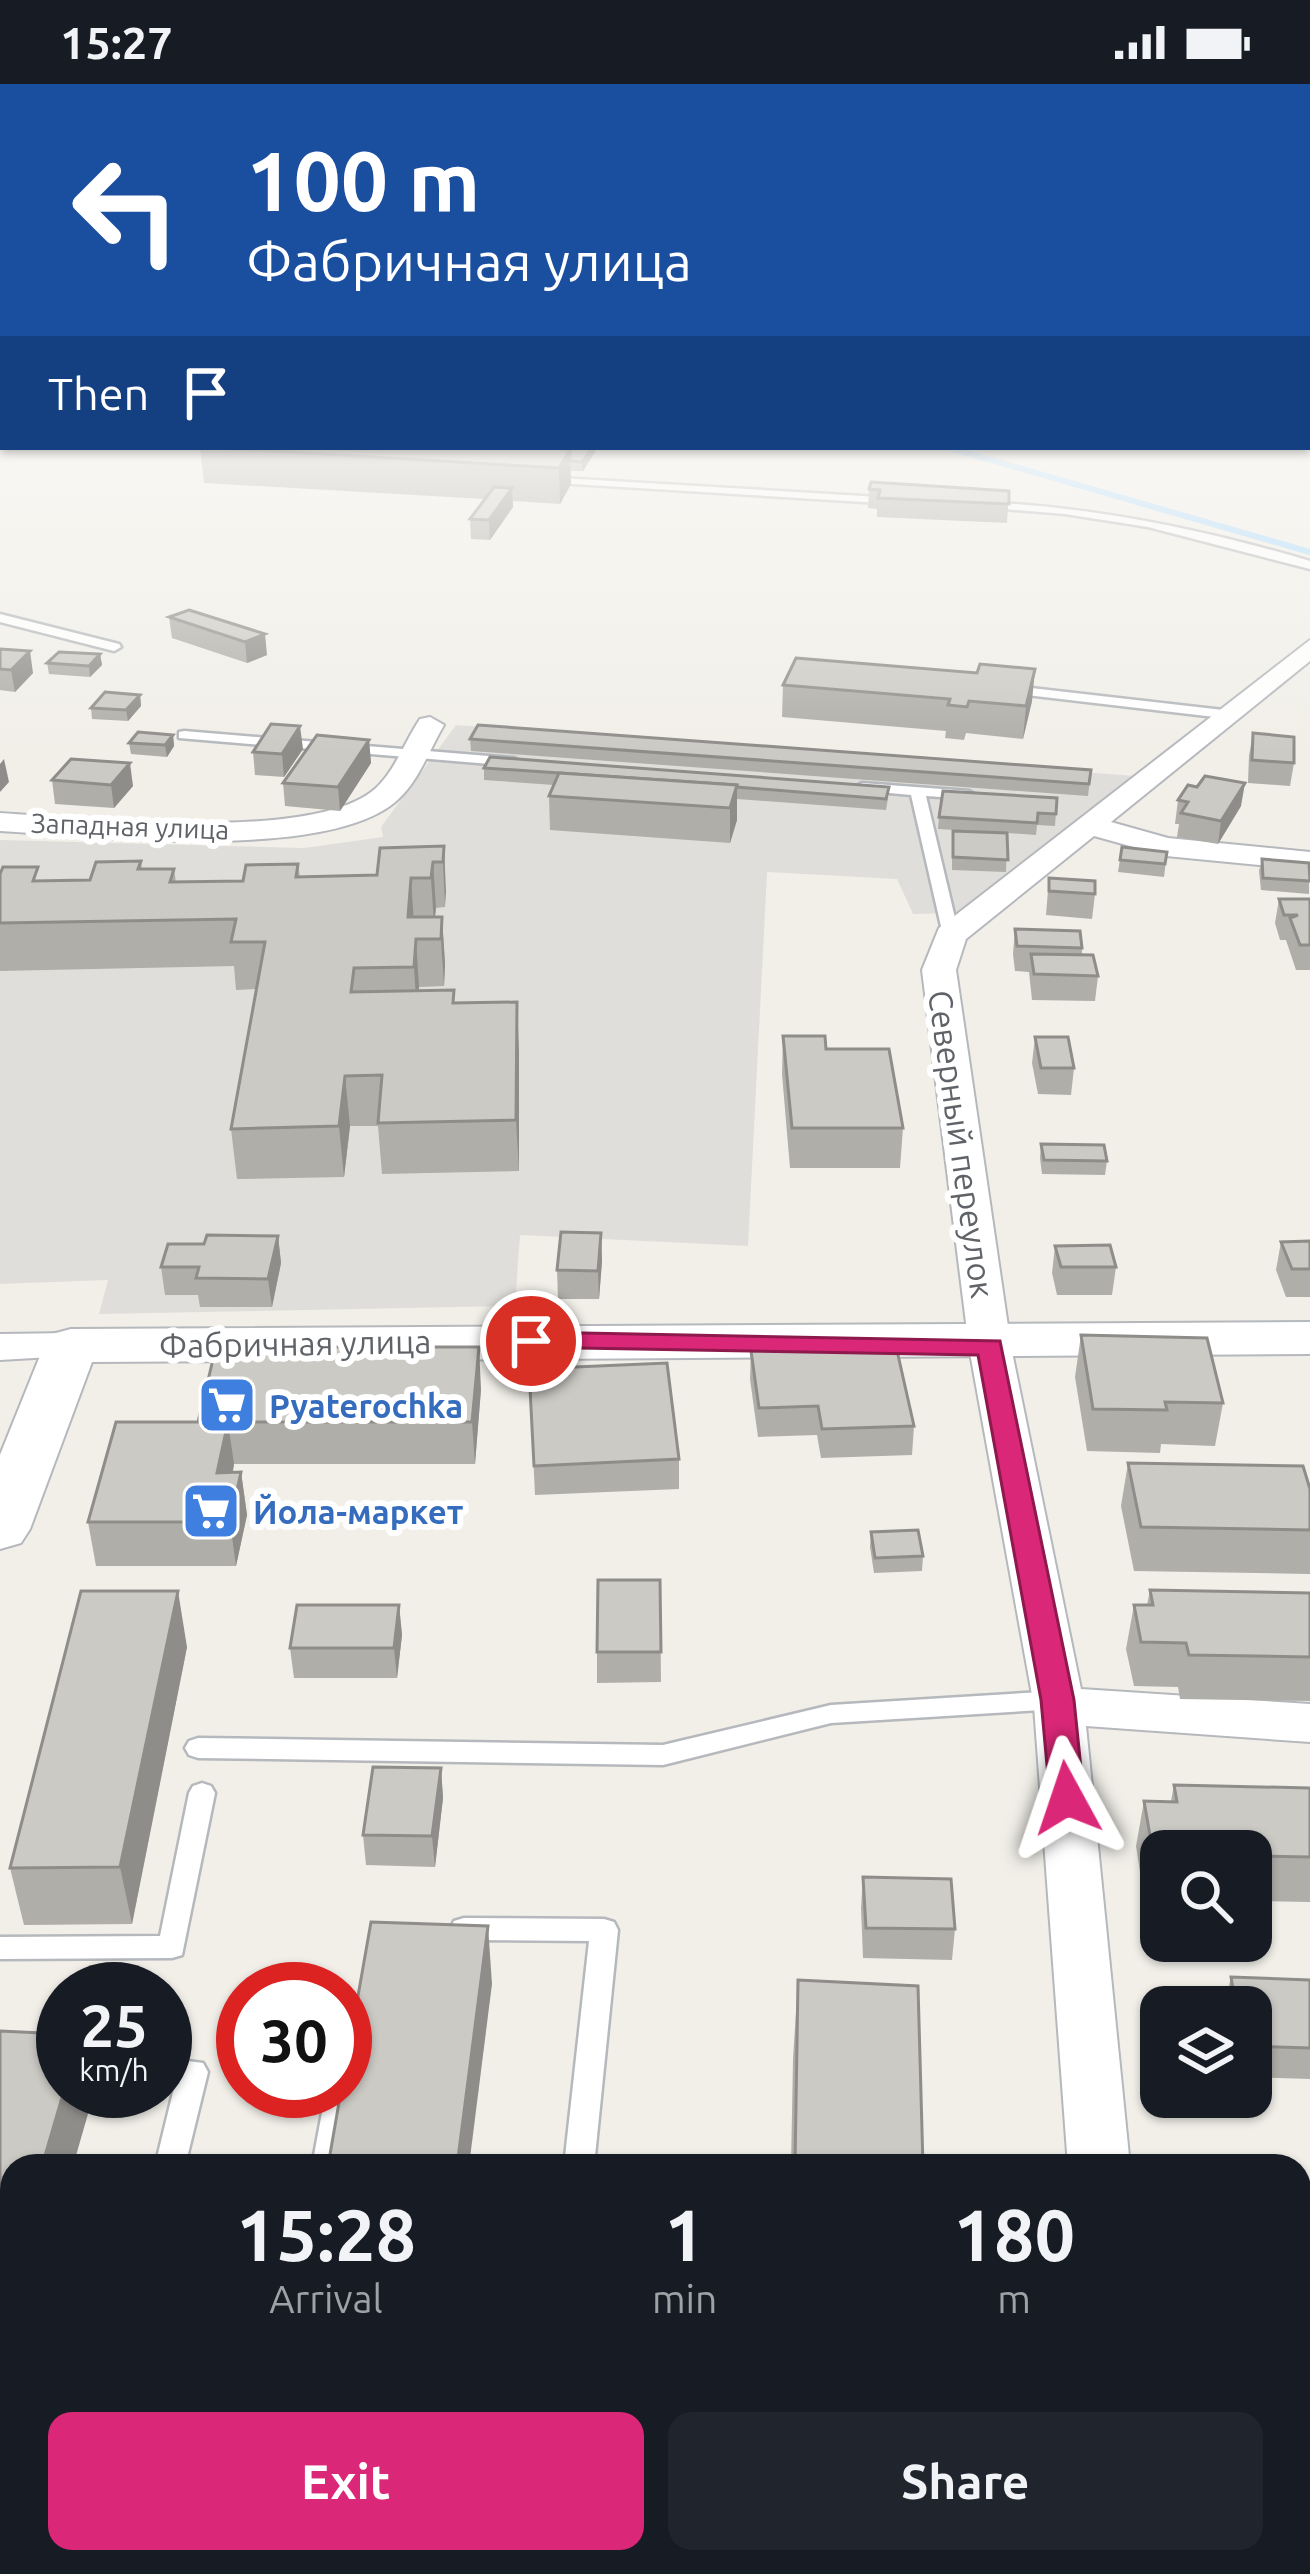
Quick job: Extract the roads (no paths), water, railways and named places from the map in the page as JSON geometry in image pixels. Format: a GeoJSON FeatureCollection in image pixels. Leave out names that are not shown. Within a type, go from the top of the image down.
{"type":"FeatureCollection","features":[{"type":"Feature","properties":{"kind":"street"},"geometry":{"type":"LineString","coordinates":[[951,935],[1232,715],[1297,677],[1310,649]]}},
{"type":"Feature","properties":{"kind":"street","name":"Западная улица"},"geometry":{"type":"LineString","coordinates":[[0,822],[218,832],[350,817],[385,797],[430,724]]}},
{"type":"Feature","properties":{"kind":"street"},"geometry":{"type":"LineString","coordinates":[[1094,826],[1166,847],[1310,861]]}},
{"type":"Feature","properties":{"kind":"street","name":"Северный переулок"},"geometry":{"type":"LineString","coordinates":[[951,935],[939,970],[990,1347],[1058,1703],[1098,2154]]}},
{"type":"Feature","properties":{"kind":"street","name":"Фабричная улица"},"geometry":{"type":"LineString","coordinates":[[0,1347],[531,1341],[990,1347],[1310,1338]]}},
{"type":"Feature","properties":{"kind":"street"},"geometry":{"type":"LineString","coordinates":[[0,1529],[71,1346]]}},
{"type":"Feature","properties":{"kind":"street"},"geometry":{"type":"LineString","coordinates":[[1058,1703],[1310,1723]]}},
{"type":"Feature","properties":{"kind":"lane"},"geometry":{"type":"LineString","coordinates":[[1117,519],[1210,534],[1310,565]]}},
{"type":"Feature","properties":{"kind":"lane"},"geometry":{"type":"LineString","coordinates":[[0,618],[114,647]]}},
{"type":"Feature","properties":{"kind":"lane"},"geometry":{"type":"LineString","coordinates":[[986,686],[1232,715]]}},
{"type":"Feature","properties":{"kind":"lane"},"geometry":{"type":"LineString","coordinates":[[184,734],[526,763]]}},
{"type":"Feature","properties":{"kind":"lane"},"geometry":{"type":"LineString","coordinates":[[848,786],[988,797]]}},
{"type":"Feature","properties":{"kind":"lane"},"geometry":{"type":"LineString","coordinates":[[917,791],[951,935]]}},
{"type":"Feature","properties":{"kind":"lane"},"geometry":{"type":"LineString","coordinates":[[198,1748],[663,1755],[831,1714],[1058,1703]]}},
{"type":"Feature","properties":{"kind":"lane"},"geometry":{"type":"LineString","coordinates":[[0,1948],[172,1946],[202,1793]]}},
{"type":"Feature","properties":{"kind":"lane"},"geometry":{"type":"LineString","coordinates":[[441,1929],[604,1930],[581,2154]]}},
{"type":"Feature","properties":{"kind":"lane"},"geometry":{"type":"LineString","coordinates":[[173,2154],[182,2118]]}},
{"type":"Feature","properties":{"kind":"lane"},"geometry":{"type":"LineString","coordinates":[[329,2154],[336,2118]]}},
{"type":"Feature","properties":{"kind":"waterway"},"geometry":{"type":"LineString","coordinates":[[1196,519],[1310,552]]}},
{"type":"Feature","properties":{"kind":"place","name":"Pyaterochka"},"geometry":{"type":"Point","coordinates":[227,1405]}},
{"type":"Feature","properties":{"kind":"place","name":"Йола-маркет"},"geometry":{"type":"Point","coordinates":[211,1511]}}]}
